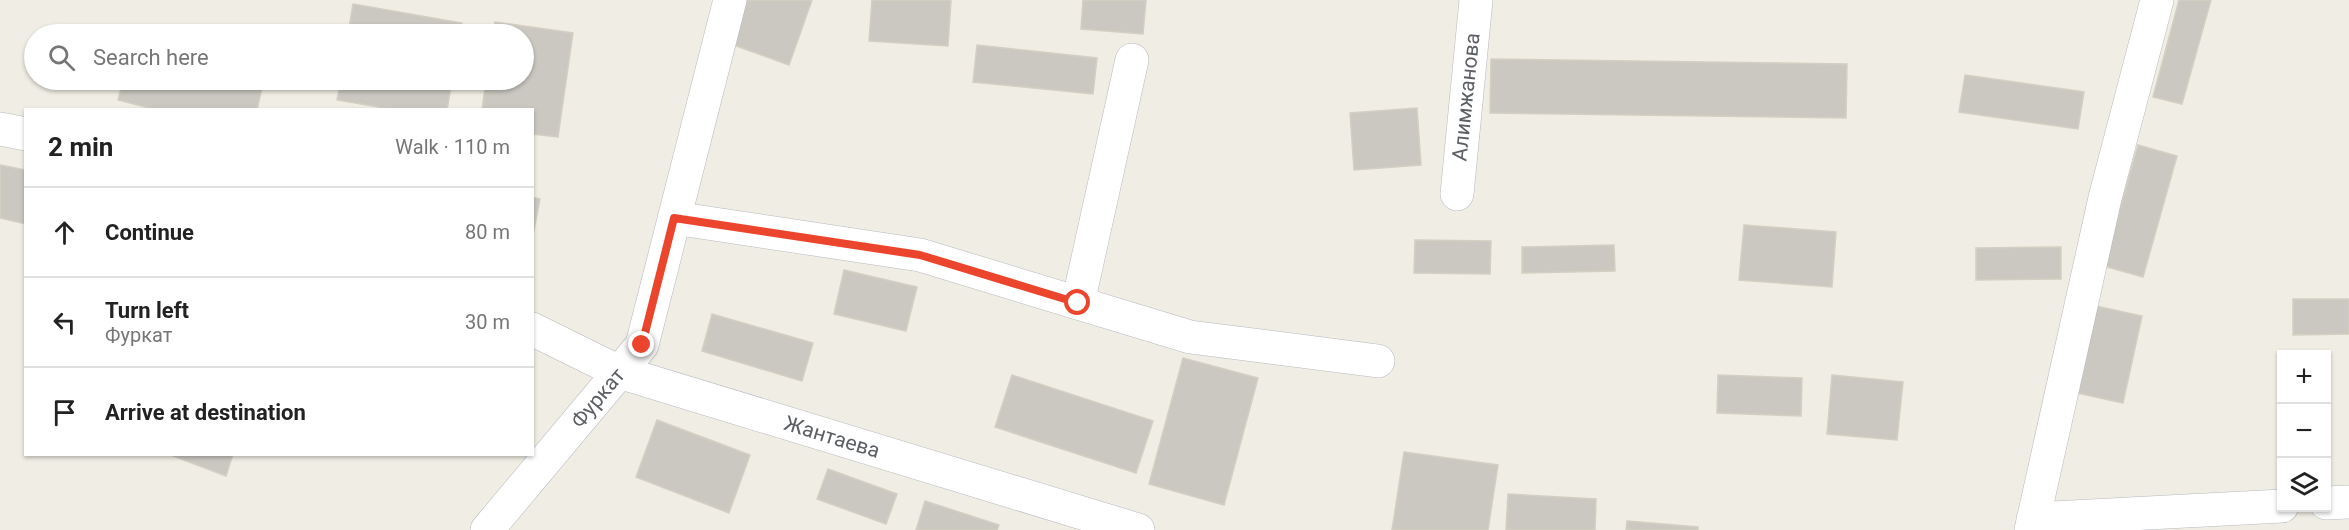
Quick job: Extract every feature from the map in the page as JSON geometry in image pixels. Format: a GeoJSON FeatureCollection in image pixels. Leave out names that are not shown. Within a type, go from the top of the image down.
{"type":"FeatureCollection","features":[{"type":"Feature","properties":{"kind":"street","name":"Фуркат"},"geometry":{"type":"LineString","coordinates":[[487,530],[642,345],[730,0]]}},
{"type":"Feature","properties":{"kind":"street","name":"Алимжанова"},"geometry":{"type":"LineString","coordinates":[[1457,194],[1476,0]]}},
{"type":"Feature","properties":{"kind":"street"},"geometry":{"type":"LineString","coordinates":[[2157,0],[2105,198],[2032,525],[2277,506]]}},
{"type":"Feature","properties":{"kind":"street"},"geometry":{"type":"LineString","coordinates":[[1078,303],[1132,60]]}},
{"type":"Feature","properties":{"kind":"street"},"geometry":{"type":"LineString","coordinates":[[0,129],[24,134]]}},
{"type":"Feature","properties":{"kind":"street"},"geometry":{"type":"LineString","coordinates":[[674,218],[920,255],[1190,337],[1378,361]]}},
{"type":"Feature","properties":{"kind":"street","name":"Жантаева"},"geometry":{"type":"LineString","coordinates":[[534,330],[619,372],[1138,530]]}},
{"type":"Feature","properties":{"kind":"street"},"geometry":{"type":"LineString","coordinates":[[2331,503],[2349,502]]}},
{"type":"Feature","properties":{"kind":"building"},"geometry":{"type":"Polygon","coordinates":[[[747,0],[812,0],[789,65],[731,44],[747,0]]]}},
{"type":"Feature","properties":{"kind":"building"},"geometry":{"type":"Polygon","coordinates":[[[872,0],[951,0],[948,46],[869,41],[872,0]]]}},
{"type":"Feature","properties":{"kind":"building"},"geometry":{"type":"Polygon","coordinates":[[[1083,0],[1146,0],[1143,34],[1081,29],[1083,0]]]}},
{"type":"Feature","properties":{"kind":"building"},"geometry":{"type":"Polygon","coordinates":[[[2179,0],[2211,0],[2182,104],[2153,97],[2179,0]]]}},
{"type":"Feature","properties":{"kind":"building"},"geometry":{"type":"Polygon","coordinates":[[[353,4],[462,23],[462,24],[350,24],[353,4]]]}},
{"type":"Feature","properties":{"kind":"building"},"geometry":{"type":"Polygon","coordinates":[[[534,28],[573,33],[558,137],[534,134],[534,108],[482,108],[485,90],[534,90],[534,28]]]}},
{"type":"Feature","properties":{"kind":"building"},"geometry":{"type":"Polygon","coordinates":[[[977,45],[1097,58],[1093,94],[973,82],[977,45]]]}},
{"type":"Feature","properties":{"kind":"building"},"geometry":{"type":"Polygon","coordinates":[[[1491,59],[1847,64],[1846,118],[1490,113],[1491,59]]]}},
{"type":"Feature","properties":{"kind":"building"},"geometry":{"type":"Polygon","coordinates":[[[1965,75],[2084,92],[2078,129],[1959,112],[1965,75]]]}},
{"type":"Feature","properties":{"kind":"building"},"geometry":{"type":"Polygon","coordinates":[[[120,90],[261,90],[257,108],[149,108],[118,100],[120,90]]]}},
{"type":"Feature","properties":{"kind":"building"},"geometry":{"type":"Polygon","coordinates":[[[339,90],[450,90],[447,108],[384,108],[337,100],[339,90]]]}},
{"type":"Feature","properties":{"kind":"building"},"geometry":{"type":"Polygon","coordinates":[[[1417,108],[1421,165],[1354,170],[1350,113],[1417,108]]]}},
{"type":"Feature","properties":{"kind":"building"},"geometry":{"type":"Polygon","coordinates":[[[2138,145],[2177,156],[2143,277],[2104,266],[2138,145]]]}},
{"type":"Feature","properties":{"kind":"building"},"geometry":{"type":"Polygon","coordinates":[[[0,165],[24,170],[24,224],[0,218],[0,165]]]}},
{"type":"Feature","properties":{"kind":"building"},"geometry":{"type":"Polygon","coordinates":[[[534,198],[540,199],[534,230],[534,198]]]}},
{"type":"Feature","properties":{"kind":"building"},"geometry":{"type":"Polygon","coordinates":[[[1744,225],[1836,232],[1832,287],[1739,280],[1744,225]]]}},
{"type":"Feature","properties":{"kind":"building"},"geometry":{"type":"Polygon","coordinates":[[[1415,240],[1491,241],[1490,274],[1414,273],[1415,240]]]}},
{"type":"Feature","properties":{"kind":"building"},"geometry":{"type":"Polygon","coordinates":[[[1614,245],[1615,271],[1522,273],[1522,247],[1614,245]]]}},
{"type":"Feature","properties":{"kind":"building"},"geometry":{"type":"Polygon","coordinates":[[[2061,247],[2061,279],[1976,280],[1976,248],[2061,247]]]}},
{"type":"Feature","properties":{"kind":"building"},"geometry":{"type":"Polygon","coordinates":[[[844,270],[917,287],[906,331],[834,314],[844,270]]]}},
{"type":"Feature","properties":{"kind":"building"},"geometry":{"type":"Polygon","coordinates":[[[2293,299],[2349,299],[2349,334],[2293,335],[2293,299]]]}},
{"type":"Feature","properties":{"kind":"building"},"geometry":{"type":"Polygon","coordinates":[[[2096,306],[2142,316],[2123,403],[2077,393],[2096,306]]]}},
{"type":"Feature","properties":{"kind":"building"},"geometry":{"type":"Polygon","coordinates":[[[712,314],[813,343],[802,381],[702,351],[712,314]]]}},
{"type":"Feature","properties":{"kind":"building"},"geometry":{"type":"Polygon","coordinates":[[[1183,358],[1258,378],[1224,505],[1149,484],[1183,358]]]}},
{"type":"Feature","properties":{"kind":"building"},"geometry":{"type":"Polygon","coordinates":[[[1012,375],[1153,421],[1136,473],[995,427],[1012,375]]]}},
{"type":"Feature","properties":{"kind":"building"},"geometry":{"type":"Polygon","coordinates":[[[1718,375],[1802,378],[1801,416],[1717,413],[1718,375]]]}},
{"type":"Feature","properties":{"kind":"building"},"geometry":{"type":"Polygon","coordinates":[[[1832,375],[1903,382],[1897,440],[1827,434],[1832,375]]]}},
{"type":"Feature","properties":{"kind":"building"},"geometry":{"type":"Polygon","coordinates":[[[657,420],[750,455],[729,513],[636,477],[657,420]]]}},
{"type":"Feature","properties":{"kind":"building"},"geometry":{"type":"Polygon","coordinates":[[[1404,452],[1498,465],[1488,530],[1392,530],[1404,452]]]}},
{"type":"Feature","properties":{"kind":"building"},"geometry":{"type":"Polygon","coordinates":[[[173,456],[232,456],[226,476],[173,456]]]}},
{"type":"Feature","properties":{"kind":"building"},"geometry":{"type":"Polygon","coordinates":[[[828,469],[897,494],[886,524],[817,499],[828,469]]]}},
{"type":"Feature","properties":{"kind":"building"},"geometry":{"type":"Polygon","coordinates":[[[1508,494],[1596,499],[1595,530],[1506,530],[1508,494]]]}},
{"type":"Feature","properties":{"kind":"building"},"geometry":{"type":"Polygon","coordinates":[[[925,501],[999,525],[997,530],[916,530],[925,501]]]}},
{"type":"Feature","properties":{"kind":"building"},"geometry":{"type":"Polygon","coordinates":[[[1627,521],[1698,527],[1698,530],[1626,530],[1627,521]]]}},
{"type":"Feature","properties":{"kind":"route"},"geometry":{"type":"LineString","coordinates":[[642,345],[674,218],[920,255],[1078,303]]}}]}
